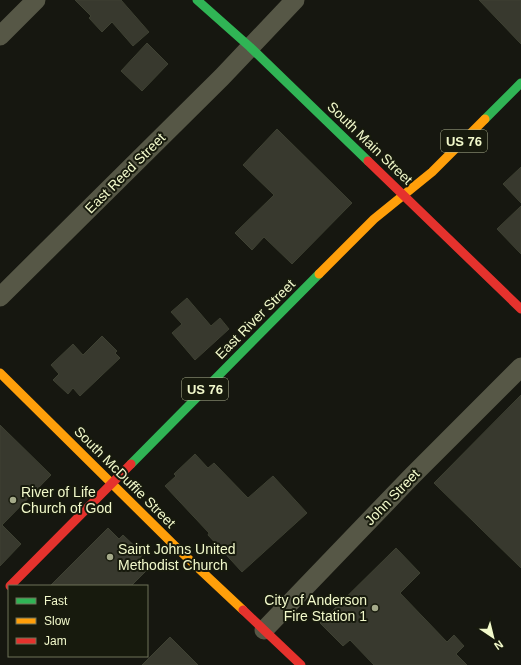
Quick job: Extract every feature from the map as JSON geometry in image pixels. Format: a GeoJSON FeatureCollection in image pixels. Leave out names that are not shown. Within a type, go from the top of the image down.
{"type":"FeatureCollection","features":[{"type":"Feature","properties":{"kind":"main road","name":"South Main Street"},"geometry":{"type":"LineString","coordinates":[[197,0],[250,47],[521,309]]}},
{"type":"Feature","properties":{"kind":"main road","name":"US 76"},"geometry":{"type":"LineString","coordinates":[[403,194],[432,172],[521,83]]}},
{"type":"Feature","properties":{"kind":"main road","name":"East River Street"},"geometry":{"type":"LineString","coordinates":[[12,585],[374,219],[403,194]]}},
{"type":"Feature","properties":{"kind":"main road","name":"South McDuffie Street"},"geometry":{"type":"LineString","coordinates":[[0,373],[179,550],[301,665]]}},
{"type":"Feature","properties":{"kind":"street"},"geometry":{"type":"LineString","coordinates":[[0,36],[36,0]]}},
{"type":"Feature","properties":{"kind":"street","name":"East Reed Street"},"geometry":{"type":"LineString","coordinates":[[0,297],[222,77],[295,0]]}},
{"type":"Feature","properties":{"kind":"street","name":"John Street"},"geometry":{"type":"LineString","coordinates":[[264,630],[402,486],[521,367]]}},
{"type":"Feature","properties":{"kind":"building"},"geometry":{"type":"Polygon","coordinates":[[[75,0],[121,0],[149,32],[133,46],[112,22],[102,32],[89,18],[91,16],[75,0]]]}},
{"type":"Feature","properties":{"kind":"building"},"geometry":{"type":"Polygon","coordinates":[[[479,0],[521,0],[521,44],[479,0]]]}},
{"type":"Feature","properties":{"kind":"building"},"geometry":{"type":"Polygon","coordinates":[[[147,43],[168,64],[142,91],[121,71],[147,43]]]}},
{"type":"Feature","properties":{"kind":"building"},"geometry":{"type":"Polygon","coordinates":[[[277,129],[352,203],[292,264],[264,237],[252,250],[235,233],[274,195],[243,165],[277,129]]]}},
{"type":"Feature","properties":{"kind":"building"},"geometry":{"type":"Polygon","coordinates":[[[521,167],[521,203],[503,184],[521,167]]]}},
{"type":"Feature","properties":{"kind":"building"},"geometry":{"type":"Polygon","coordinates":[[[521,206],[521,254],[497,229],[521,206]]]}},
{"type":"Feature","properties":{"kind":"building"},"geometry":{"type":"Polygon","coordinates":[[[187,298],[211,326],[220,318],[229,329],[195,360],[172,333],[182,324],[171,312],[187,298]]]}},
{"type":"Feature","properties":{"kind":"building"},"geometry":{"type":"Polygon","coordinates":[[[102,336],[117,351],[115,353],[120,358],[80,396],[73,388],[68,394],[53,380],[59,374],[51,365],[73,344],[83,355],[102,336]]]}},
{"type":"Feature","properties":{"kind":"building"},"geometry":{"type":"Polygon","coordinates":[[[521,395],[521,568],[434,483],[521,395]]]}},
{"type":"Feature","properties":{"kind":"building","name":"River of Life Church of God"},"geometry":{"type":"Polygon","coordinates":[[[0,425],[51,475],[2,525],[21,544],[0,566],[0,425]]]}},
{"type":"Feature","properties":{"kind":"building"},"geometry":{"type":"Polygon","coordinates":[[[195,454],[208,468],[214,463],[248,498],[273,476],[307,513],[242,572],[208,535],[209,533],[165,486],[176,476],[174,474],[195,454]]]}},
{"type":"Feature","properties":{"kind":"building","name":"Saint Johns United Methodist Church"},"geometry":{"type":"Polygon","coordinates":[[[108,528],[119,539],[123,535],[143,554],[138,560],[148,569],[132,585],[51,585],[108,528]]]}},
{"type":"Feature","properties":{"kind":"building","name":"City of Anderson Fire Station 1"},"geometry":{"type":"Polygon","coordinates":[[[396,548],[420,573],[400,593],[447,642],[454,635],[464,646],[456,654],[467,665],[374,665],[350,640],[343,646],[320,623],[396,548]]]}},
{"type":"Feature","properties":{"kind":"building"},"geometry":{"type":"Polygon","coordinates":[[[170,637],[198,665],[142,665],[170,637]]]}},
{"type":"Feature","properties":{"kind":"traffic: fast"},"geometry":{"type":"LineString","coordinates":[[197,0],[250,47],[368,161]]}},
{"type":"Feature","properties":{"kind":"traffic: fast"},"geometry":{"type":"LineString","coordinates":[[485,119],[521,83]]}},
{"type":"Feature","properties":{"kind":"traffic: fast"},"geometry":{"type":"LineString","coordinates":[[131,464],[319,274]]}},
{"type":"Feature","properties":{"kind":"traffic: slow"},"geometry":{"type":"LineString","coordinates":[[319,274],[374,219],[432,172],[485,119]]}},
{"type":"Feature","properties":{"kind":"traffic: slow"},"geometry":{"type":"LineString","coordinates":[[0,373],[179,550],[243,610]]}},
{"type":"Feature","properties":{"kind":"traffic: jam"},"geometry":{"type":"LineString","coordinates":[[368,161],[521,309]]}},
{"type":"Feature","properties":{"kind":"traffic: jam"},"geometry":{"type":"LineString","coordinates":[[11,585],[131,464]]}},
{"type":"Feature","properties":{"kind":"traffic: jam"},"geometry":{"type":"LineString","coordinates":[[243,610],[301,665]]}},
{"type":"Feature","properties":{"kind":"place","name":"River of Life Church of God"},"geometry":{"type":"Point","coordinates":[13,500]}},
{"type":"Feature","properties":{"kind":"place","name":"Saint Johns United Methodist Church"},"geometry":{"type":"Point","coordinates":[110,557]}},
{"type":"Feature","properties":{"kind":"place","name":"City of Anderson Fire Station 1"},"geometry":{"type":"Point","coordinates":[375,608]}}]}
